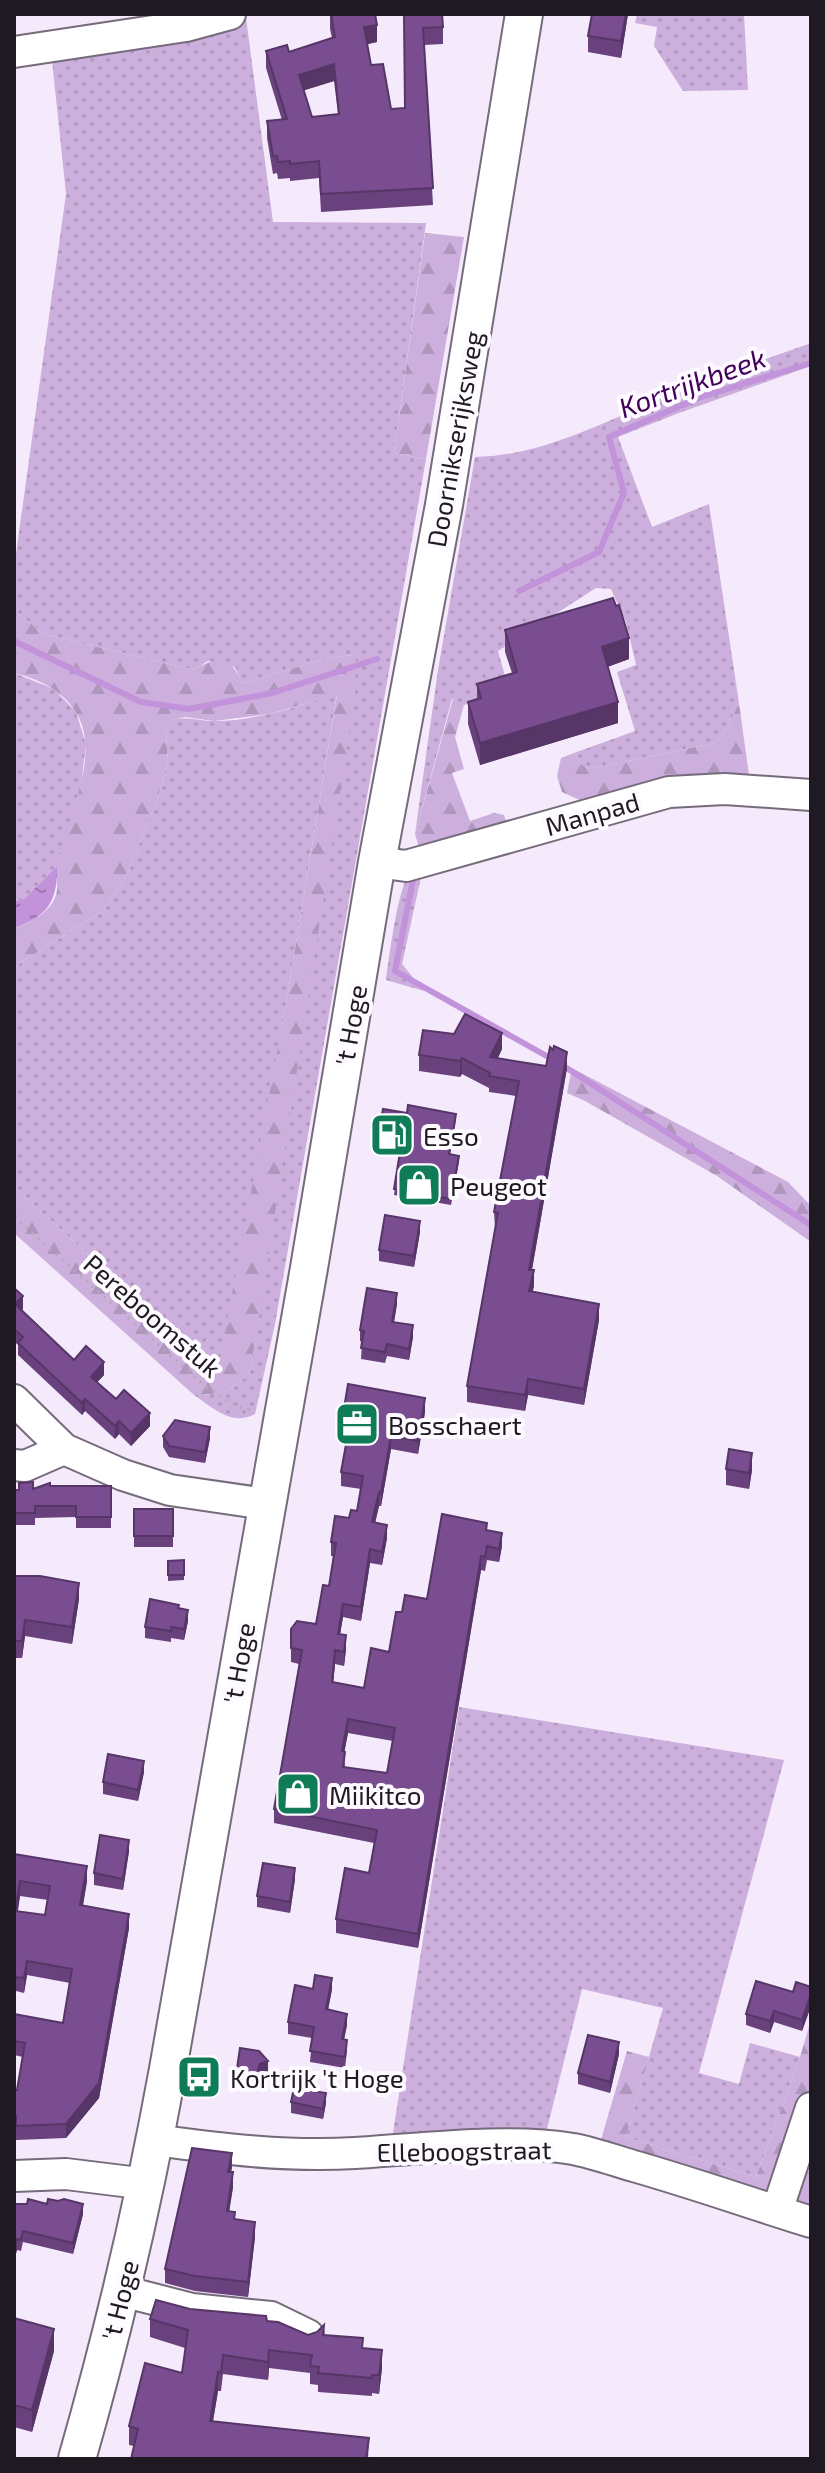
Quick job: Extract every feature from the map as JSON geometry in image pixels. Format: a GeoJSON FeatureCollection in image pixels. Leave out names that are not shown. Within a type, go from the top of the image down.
{"type":"FeatureCollection","features":[{"type":"Feature","properties":{"kind":"main road","name":"Doornikserijksweg"},"geometry":{"type":"LineString","coordinates":[[377,862],[444,505],[524,14]]}},
{"type":"Feature","properties":{"kind":"main road","name":"'t Hoge"},"geometry":{"type":"LineString","coordinates":[[77,2459],[147,2184],[377,862]]}},
{"type":"Feature","properties":{"kind":"street"},"geometry":{"type":"LineString","coordinates":[[14,52],[186,26],[230,14]]}},
{"type":"Feature","properties":{"kind":"street","name":"Manpad"},"geometry":{"type":"LineString","coordinates":[[377,862],[406,866],[669,792],[725,789],[811,795]]}},
{"type":"Feature","properties":{"kind":"street"},"geometry":{"type":"LineString","coordinates":[[14,1400],[64,1449],[123,1475],[170,1490],[266,1504]]}},
{"type":"Feature","properties":{"kind":"street"},"geometry":{"type":"LineString","coordinates":[[14,1465],[25,1466],[64,1449]]}},
{"type":"Feature","properties":{"kind":"street"},"geometry":{"type":"LineString","coordinates":[[777,2211],[811,2108]]}},
{"type":"Feature","properties":{"kind":"street","name":"Elleboogstraat"},"geometry":{"type":"LineString","coordinates":[[155,2140],[225,2150],[277,2153],[352,2153],[421,2147],[573,2149],[811,2222]]}},
{"type":"Feature","properties":{"kind":"street"},"geometry":{"type":"LineString","coordinates":[[14,2176],[66,2174],[147,2184]]}},
{"type":"Feature","properties":{"kind":"street"},"geometry":{"type":"LineString","coordinates":[[122,2291],[192,2309],[271,2317],[308,2335]]}},
{"type":"Feature","properties":{"kind":"path","name":"Pereboomstuk"},"geometry":{"type":"LineString","coordinates":[[14,1217],[205,1386],[237,1407],[282,1415]]}},
{"type":"Feature","properties":{"kind":"green space"},"geometry":{"type":"Polygon","coordinates":[[[637,14],[744,14],[748,90],[683,91],[654,46],[657,27],[635,23],[637,14]]]}},
{"type":"Feature","properties":{"kind":"green space"},"geometry":{"type":"Polygon","coordinates":[[[246,18],[273,222],[426,223],[394,453],[426,459],[275,1324],[255,1414],[238,1418],[215,1410],[194,1395],[226,1390],[240,1382],[251,1369],[356,655],[332,657],[242,683],[235,667],[208,661],[194,670],[44,634],[14,610],[14,568],[66,194],[52,60],[246,18]]]}},
{"type":"Feature","properties":{"kind":"green space"},"geometry":{"type":"Polygon","coordinates":[[[425,233],[464,237],[426,459],[394,453],[425,233]]]}},
{"type":"Feature","properties":{"kind":"green space"},"geometry":{"type":"Polygon","coordinates":[[[811,343],[811,366],[618,437],[652,527],[709,504],[739,703],[724,734],[714,743],[590,769],[581,764],[574,753],[635,731],[617,672],[636,665],[626,622],[611,589],[596,588],[498,651],[509,690],[464,705],[452,699],[415,834],[438,670],[475,457],[525,451],[549,444],[685,389],[811,343]]]}},
{"type":"Feature","properties":{"kind":"green space"},"geometry":{"type":"Polygon","coordinates":[[[14,610],[44,634],[194,670],[210,662],[223,661],[233,667],[242,683],[332,657],[356,655],[355,694],[251,1369],[240,1382],[219,1392],[194,1395],[14,1233],[14,1187],[198,1355],[213,1363],[220,1359],[286,1004],[337,695],[269,714],[214,721],[185,717],[172,720],[166,733],[168,760],[159,794],[127,875],[103,911],[14,967],[14,928],[44,912],[56,895],[57,864],[80,788],[86,747],[83,728],[69,703],[40,682],[14,673],[14,610]]]}},
{"type":"Feature","properties":{"kind":"green space"},"geometry":{"type":"Polygon","coordinates":[[[14,673],[54,689],[76,712],[86,744],[80,794],[57,866],[25,898],[14,902],[14,673]]]}},
{"type":"Feature","properties":{"kind":"green space"},"geometry":{"type":"Polygon","coordinates":[[[337,694],[286,1004],[225,1343],[220,1359],[213,1363],[198,1355],[14,1187],[14,967],[103,911],[127,875],[159,794],[168,760],[166,733],[171,720],[246,718],[337,694]]]}},
{"type":"Feature","properties":{"kind":"green space"},"geometry":{"type":"Polygon","coordinates":[[[453,699],[464,705],[455,737],[464,769],[452,773],[470,821],[494,813],[504,815],[508,828],[420,851],[415,834],[453,699]]]}},
{"type":"Feature","properties":{"kind":"green space"},"geometry":{"type":"Polygon","coordinates":[[[739,703],[750,782],[584,802],[562,792],[557,776],[561,758],[574,753],[581,764],[590,769],[714,743],[724,734],[739,703]]]}},
{"type":"Feature","properties":{"kind":"green space"},"geometry":{"type":"Polygon","coordinates":[[[423,868],[402,964],[424,991],[386,980],[402,891],[411,872],[423,868]]]}},
{"type":"Feature","properties":{"kind":"green space"},"geometry":{"type":"Polygon","coordinates":[[[572,1068],[788,1182],[811,1206],[811,1242],[717,1176],[567,1093],[572,1068]]]}},
{"type":"Feature","properties":{"kind":"green space"},"geometry":{"type":"Polygon","coordinates":[[[459,1707],[784,1760],[699,2073],[739,2084],[750,2043],[800,2057],[756,2177],[626,2137],[663,2008],[582,1989],[545,2137],[392,2139],[459,1707]]]}},
{"type":"Feature","properties":{"kind":"green space"},"geometry":{"type":"Polygon","coordinates":[[[811,2020],[811,2214],[598,2150],[627,2051],[649,2057],[626,2137],[756,2177],[811,2020]]]}},
{"type":"Feature","properties":{"kind":"water"},"geometry":{"type":"Polygon","coordinates":[[[57,866],[49,906],[26,924],[14,928],[14,902],[25,898],[57,866]]]}},
{"type":"Feature","properties":{"kind":"building"},"geometry":{"type":"Polygon","coordinates":[[[331,14],[375,14],[377,25],[364,27],[371,65],[383,64],[391,109],[405,108],[404,14],[442,14],[443,27],[423,28],[433,188],[321,194],[319,161],[290,164],[290,161],[278,162],[277,156],[273,156],[267,121],[287,119],[266,51],[287,45],[289,52],[335,37],[331,14]],[[334,64],[299,75],[312,117],[339,114],[334,64]]]}},
{"type":"Feature","properties":{"kind":"building"},"geometry":{"type":"Polygon","coordinates":[[[592,14],[626,14],[621,41],[588,36],[592,14]]]}},
{"type":"Feature","properties":{"kind":"building"},"geometry":{"type":"Polygon","coordinates":[[[613,598],[616,606],[619,605],[629,638],[602,647],[618,702],[480,743],[468,702],[481,698],[477,684],[517,672],[505,630],[613,598]]]}},
{"type":"Feature","properties":{"kind":"building"},"geometry":{"type":"Polygon","coordinates":[[[465,1014],[502,1033],[490,1057],[546,1066],[550,1047],[567,1052],[529,1270],[534,1270],[529,1291],[599,1304],[584,1389],[528,1379],[525,1395],[467,1386],[498,1213],[494,1212],[519,1081],[489,1076],[490,1073],[462,1058],[460,1061],[419,1055],[423,1030],[454,1034],[465,1014]]]}},
{"type":"Feature","properties":{"kind":"building"},"geometry":{"type":"Polygon","coordinates":[[[408,1105],[456,1114],[449,1154],[459,1156],[451,1199],[394,1189],[401,1146],[377,1142],[383,1109],[407,1113],[408,1105]]]}},
{"type":"Feature","properties":{"kind":"building"},"geometry":{"type":"Polygon","coordinates":[[[385,1215],[420,1221],[414,1256],[379,1250],[385,1215]]]}},
{"type":"Feature","properties":{"kind":"building"},"geometry":{"type":"Polygon","coordinates":[[[14,1288],[23,1296],[15,1304],[74,1360],[86,1346],[104,1362],[91,1377],[116,1399],[124,1390],[150,1413],[131,1433],[119,1421],[115,1426],[85,1399],[82,1403],[18,1343],[23,1337],[14,1329],[14,1288]]]}},
{"type":"Feature","properties":{"kind":"building"},"geometry":{"type":"Polygon","coordinates":[[[367,1288],[397,1293],[392,1322],[413,1325],[409,1349],[387,1344],[385,1352],[361,1348],[364,1331],[360,1330],[367,1288]]]}},
{"type":"Feature","properties":{"kind":"building"},"geometry":{"type":"Polygon","coordinates":[[[348,1384],[425,1398],[418,1441],[391,1436],[381,1493],[372,1522],[387,1525],[382,1552],[370,1549],[361,1607],[343,1604],[338,1634],[346,1635],[344,1652],[335,1650],[332,1682],[364,1688],[371,1648],[389,1652],[396,1612],[402,1612],[405,1595],[427,1599],[442,1514],[487,1523],[486,1530],[502,1533],[499,1549],[487,1546],[485,1557],[481,1556],[418,1934],[336,1919],[345,1868],[369,1873],[377,1830],[274,1809],[302,1650],[291,1648],[291,1629],[297,1621],[316,1624],[323,1585],[329,1586],[336,1543],[331,1542],[335,1516],[349,1518],[351,1510],[357,1511],[363,1476],[341,1472],[349,1428],[341,1427],[348,1384]],[[348,1719],[342,1751],[345,1752],[343,1767],[387,1773],[395,1728],[348,1719]]]}},
{"type":"Feature","properties":{"kind":"building"},"geometry":{"type":"Polygon","coordinates":[[[175,1420],[210,1427],[205,1452],[169,1446],[163,1436],[175,1420]]]}},
{"type":"Feature","properties":{"kind":"building"},"geometry":{"type":"Polygon","coordinates":[[[729,1449],[752,1453],[749,1473],[726,1469],[729,1449]]]}},
{"type":"Feature","properties":{"kind":"building"},"geometry":{"type":"Polygon","coordinates":[[[33,1482],[33,1489],[50,1483],[50,1486],[111,1486],[111,1517],[76,1517],[76,1506],[35,1506],[35,1513],[14,1513],[14,1490],[19,1490],[19,1483],[33,1482]]]}},
{"type":"Feature","properties":{"kind":"building"},"geometry":{"type":"Polygon","coordinates":[[[134,1509],[173,1509],[173,1536],[134,1536],[134,1509]]]}},
{"type":"Feature","properties":{"kind":"building"},"geometry":{"type":"Polygon","coordinates":[[[184,1560],[184,1575],[168,1575],[168,1561],[184,1560]]]}},
{"type":"Feature","properties":{"kind":"building"},"geometry":{"type":"Polygon","coordinates":[[[14,1576],[40,1576],[79,1583],[72,1627],[25,1620],[22,1641],[14,1641],[14,1576]]]}},
{"type":"Feature","properties":{"kind":"building"},"geometry":{"type":"Polygon","coordinates":[[[150,1599],[188,1610],[184,1629],[171,1627],[171,1631],[145,1627],[150,1599]]]}},
{"type":"Feature","properties":{"kind":"building"},"geometry":{"type":"Polygon","coordinates":[[[108,1754],[144,1761],[138,1790],[103,1782],[108,1754]]]}},
{"type":"Feature","properties":{"kind":"building"},"geometry":{"type":"Polygon","coordinates":[[[100,1835],[129,1840],[123,1879],[94,1873],[100,1835]]]}},
{"type":"Feature","properties":{"kind":"building"},"geometry":{"type":"Polygon","coordinates":[[[14,1854],[87,1866],[80,1905],[129,1914],[99,2083],[66,2124],[16,2126],[14,2090],[17,2090],[25,2043],[14,2041],[14,2014],[63,2023],[72,1969],[27,1961],[24,1978],[16,1977],[14,1985],[14,1854]],[[20,1881],[15,1911],[45,1915],[50,1886],[20,1881]]]}},
{"type":"Feature","properties":{"kind":"building"},"geometry":{"type":"Polygon","coordinates":[[[263,1863],[295,1868],[290,1902],[257,1896],[263,1863]]]}},
{"type":"Feature","properties":{"kind":"building"},"geometry":{"type":"Polygon","coordinates":[[[315,1975],[332,1978],[326,2009],[347,2014],[342,2039],[347,2040],[345,2057],[310,2051],[314,2027],[288,2022],[295,1985],[313,1989],[315,1975]]]}},
{"type":"Feature","properties":{"kind":"building"},"geometry":{"type":"Polygon","coordinates":[[[756,1981],[793,1992],[796,1982],[811,1987],[802,2020],[774,2011],[770,2021],[746,2014],[756,1981]]]}},
{"type":"Feature","properties":{"kind":"building"},"geometry":{"type":"Polygon","coordinates":[[[588,2035],[619,2042],[610,2082],[578,2073],[588,2035]]]}},
{"type":"Feature","properties":{"kind":"building"},"geometry":{"type":"Polygon","coordinates":[[[240,2048],[259,2051],[268,2061],[260,2064],[255,2078],[236,2075],[240,2048]]]}},
{"type":"Feature","properties":{"kind":"building"},"geometry":{"type":"Polygon","coordinates":[[[294,2088],[326,2093],[323,2109],[291,2102],[294,2088]]]}},
{"type":"Feature","properties":{"kind":"building"},"geometry":{"type":"Polygon","coordinates":[[[192,2148],[232,2153],[228,2172],[233,2172],[227,2211],[235,2212],[234,2219],[255,2222],[248,2282],[165,2269],[192,2148]]]}},
{"type":"Feature","properties":{"kind":"building"},"geometry":{"type":"Polygon","coordinates":[[[28,2199],[47,2204],[48,2199],[64,2199],[83,2204],[73,2243],[23,2231],[14,2250],[14,2204],[27,2204],[28,2199]]]}},
{"type":"Feature","properties":{"kind":"building"},"geometry":{"type":"Polygon","coordinates":[[[156,2300],[190,2309],[266,2316],[267,2321],[278,2322],[308,2335],[324,2325],[323,2335],[363,2338],[362,2348],[382,2350],[379,2375],[372,2375],[372,2378],[318,2373],[319,2367],[310,2366],[312,2355],[269,2350],[268,2362],[223,2355],[210,2421],[369,2438],[366,2459],[131,2459],[138,2429],[129,2426],[145,2363],[182,2373],[188,2330],[150,2319],[156,2300]]]}},
{"type":"Feature","properties":{"kind":"building"},"geometry":{"type":"Polygon","coordinates":[[[14,2318],[54,2329],[32,2410],[14,2405],[14,2318]]]}},
{"type":"Feature","properties":{"kind":"waterway","name":"Kortrijkbeek"},"geometry":{"type":"LineString","coordinates":[[519,591],[599,552],[624,493],[609,437],[701,397],[811,363]]}},
{"type":"Feature","properties":{"kind":"waterway","name":"Kortrijkbeek"},"geometry":{"type":"LineString","coordinates":[[14,641],[141,702],[189,709],[272,693],[377,659]]}},
{"type":"Feature","properties":{"kind":"waterway"},"geometry":{"type":"LineString","coordinates":[[413,880],[395,971],[552,1059]]}},
{"type":"Feature","properties":{"kind":"waterway"},"geometry":{"type":"LineString","coordinates":[[562,1065],[811,1225]]}},
{"type":"Feature","properties":{"kind":"place","name":"Esso"},"geometry":{"type":"Point","coordinates":[392,1135]}},
{"type":"Feature","properties":{"kind":"place","name":"Peugeot"},"geometry":{"type":"Point","coordinates":[419,1185]}},
{"type":"Feature","properties":{"kind":"place","name":"Bosschaert"},"geometry":{"type":"Point","coordinates":[357,1424]}},
{"type":"Feature","properties":{"kind":"place","name":"Miikitco"},"geometry":{"type":"Point","coordinates":[298,1794]}},
{"type":"Feature","properties":{"kind":"place","name":"Kortrijk 't Hoge"},"geometry":{"type":"Point","coordinates":[199,2077]}}]}
